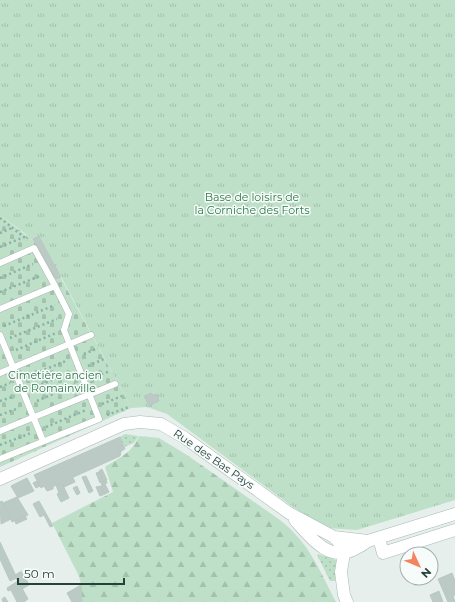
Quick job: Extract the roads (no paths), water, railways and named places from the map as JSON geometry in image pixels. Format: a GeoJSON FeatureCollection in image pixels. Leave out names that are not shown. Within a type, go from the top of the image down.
{"type":"FeatureCollection","features":[{"type":"Feature","properties":{"kind":"street","name":"Rue des Bas Pays"},"geometry":{"type":"LineString","coordinates":[[0,479],[124,424],[140,422],[161,424],[186,438],[289,513],[334,537],[343,547],[344,553],[329,552],[320,545],[289,513]]}},
{"type":"Feature","properties":{"kind":"street"},"geometry":{"type":"LineString","coordinates":[[347,602],[344,595],[341,572],[344,553],[354,550],[373,539],[455,514]]}},
{"type":"Feature","properties":{"kind":"street"},"geometry":{"type":"LineString","coordinates":[[373,539],[383,553],[455,530]]}},
{"type":"Feature","properties":{"kind":"street"},"geometry":{"type":"LineString","coordinates":[[334,537],[373,539]]}},
{"type":"Feature","properties":{"kind":"lane"},"geometry":{"type":"LineString","coordinates":[[0,263],[34,248],[69,314],[64,330],[99,419],[0,459]]}},
{"type":"Feature","properties":{"kind":"lane"},"geometry":{"type":"LineString","coordinates":[[0,309],[55,286]]}},
{"type":"Feature","properties":{"kind":"lane"},"geometry":{"type":"LineString","coordinates":[[0,335],[43,441]]}},
{"type":"Feature","properties":{"kind":"lane"},"geometry":{"type":"LineString","coordinates":[[0,373],[91,335]]}},
{"type":"Feature","properties":{"kind":"lane"},"geometry":{"type":"LineString","coordinates":[[0,431],[115,384]]}},
{"type":"Feature","properties":{"kind":"park label","name":"Base de loisirs de la Corniche des Forts"},"geometry":{"type":"Point","coordinates":[252,203]}},
{"type":"Feature","properties":{"kind":"park label","name":"Cimetière ancien de Romainville"},"geometry":{"type":"Point","coordinates":[55,381]}}]}
